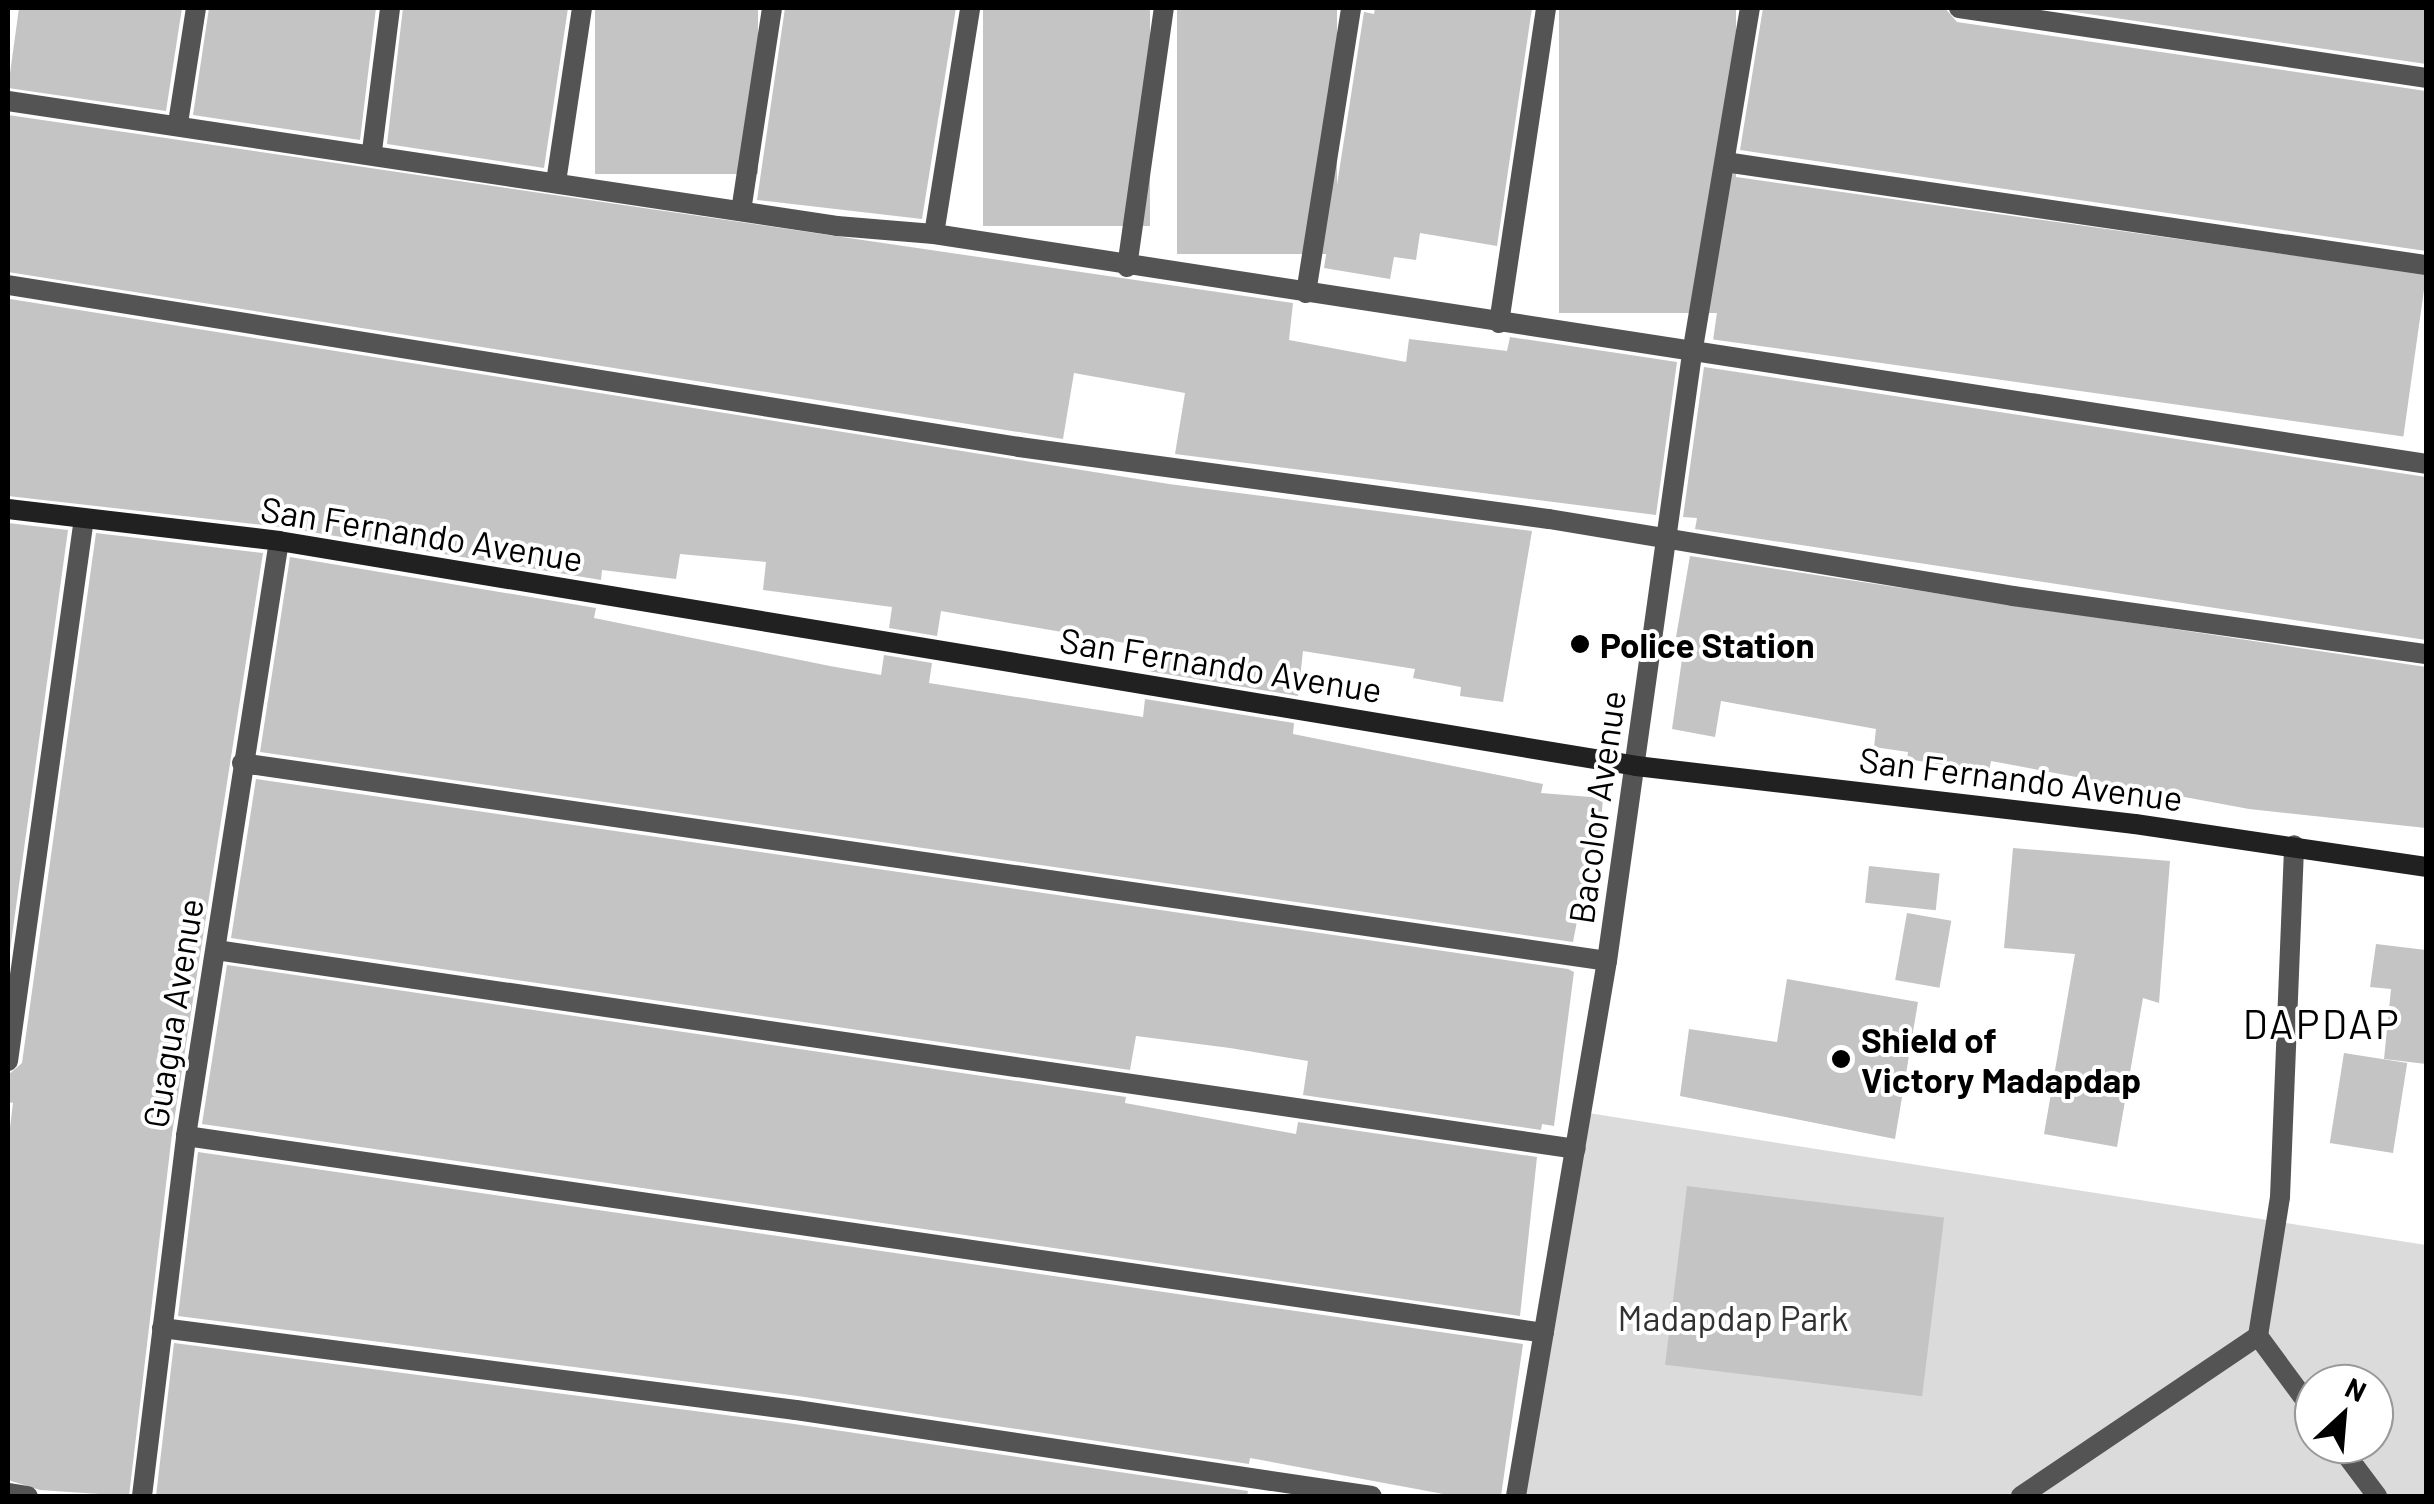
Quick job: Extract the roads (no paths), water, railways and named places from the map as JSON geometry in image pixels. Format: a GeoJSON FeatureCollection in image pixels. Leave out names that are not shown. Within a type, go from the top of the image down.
{"type":"FeatureCollection","features":[{"type":"Feature","properties":{"kind":"main road","name":"San Fernando Avenue"},"geometry":{"type":"LineString","coordinates":[[8,509],[279,541],[1636,766],[2294,846],[2426,867]]}},
{"type":"Feature","properties":{"kind":"street"},"geometry":{"type":"LineString","coordinates":[[178,123],[196,8]]}},
{"type":"Feature","properties":{"kind":"street"},"geometry":{"type":"LineString","coordinates":[[372,151],[390,8]]}},
{"type":"Feature","properties":{"kind":"street"},"geometry":{"type":"LineString","coordinates":[[556,182],[582,8]]}},
{"type":"Feature","properties":{"kind":"street"},"geometry":{"type":"LineString","coordinates":[[741,211],[772,8]]}},
{"type":"Feature","properties":{"kind":"street"},"geometry":{"type":"LineString","coordinates":[[934,234],[970,8]]}},
{"type":"Feature","properties":{"kind":"street"},"geometry":{"type":"LineString","coordinates":[[1127,266],[1164,8]]}},
{"type":"Feature","properties":{"kind":"street"},"geometry":{"type":"LineString","coordinates":[[1306,293],[1351,8]]}},
{"type":"Feature","properties":{"kind":"street"},"geometry":{"type":"LineString","coordinates":[[1499,323],[1546,8]]}},
{"type":"Feature","properties":{"kind":"street","name":"Bacolor Avenue"},"geometry":{"type":"LineString","coordinates":[[1516,1496],[1607,961],[1692,354],[1750,8]]}},
{"type":"Feature","properties":{"kind":"street"},"geometry":{"type":"LineString","coordinates":[[1959,8],[2426,78]]}},
{"type":"Feature","properties":{"kind":"street"},"geometry":{"type":"LineString","coordinates":[[8,101],[372,151],[741,211],[934,234],[1692,354],[2426,464]]}},
{"type":"Feature","properties":{"kind":"street"},"geometry":{"type":"LineString","coordinates":[[1725,162],[2426,265]]}},
{"type":"Feature","properties":{"kind":"street"},"geometry":{"type":"LineString","coordinates":[[8,285],[999,444],[2426,654]]}},
{"type":"Feature","properties":{"kind":"street"},"geometry":{"type":"LineString","coordinates":[[8,1061],[84,518]]}},
{"type":"Feature","properties":{"kind":"street","name":"Guagua Avenue"},"geometry":{"type":"LineString","coordinates":[[142,1496],[186,1136],[279,541]]}},
{"type":"Feature","properties":{"kind":"street"},"geometry":{"type":"LineString","coordinates":[[242,763],[1607,961]]}},
{"type":"Feature","properties":{"kind":"street"},"geometry":{"type":"LineString","coordinates":[[2294,846],[2280,1197],[2258,1336],[2294,1385]]}},
{"type":"Feature","properties":{"kind":"street"},"geometry":{"type":"LineString","coordinates":[[216,950],[1576,1149]]}},
{"type":"Feature","properties":{"kind":"street"},"geometry":{"type":"LineString","coordinates":[[186,1136],[1544,1333]]}},
{"type":"Feature","properties":{"kind":"street"},"geometry":{"type":"LineString","coordinates":[[162,1328],[796,1410],[1372,1496]]}},
{"type":"Feature","properties":{"kind":"street"},"geometry":{"type":"LineString","coordinates":[[2021,1496],[2258,1336]]}},
{"type":"Feature","properties":{"kind":"street"},"geometry":{"type":"LineString","coordinates":[[2353,1464],[2377,1496]]}},
{"type":"Feature","properties":{"kind":"street"},"geometry":{"type":"LineString","coordinates":[[8,1493],[28,1496]]}},
{"type":"Feature","properties":{"kind":"place","name":"Police Station"},"geometry":{"type":"Point","coordinates":[1580,644]}},
{"type":"Feature","properties":{"kind":"place","name":"Shield of Victory Madapdap"},"geometry":{"type":"Point","coordinates":[1841,1059]}},
{"type":"Feature","properties":{"kind":"district","name":"DAPDAP"},"geometry":{"type":"Point","coordinates":[2322,1023]}},
{"type":"Feature","properties":{"kind":"park label","name":"Madapdap Park"},"geometry":{"type":"Point","coordinates":[1733,1317]}}]}
